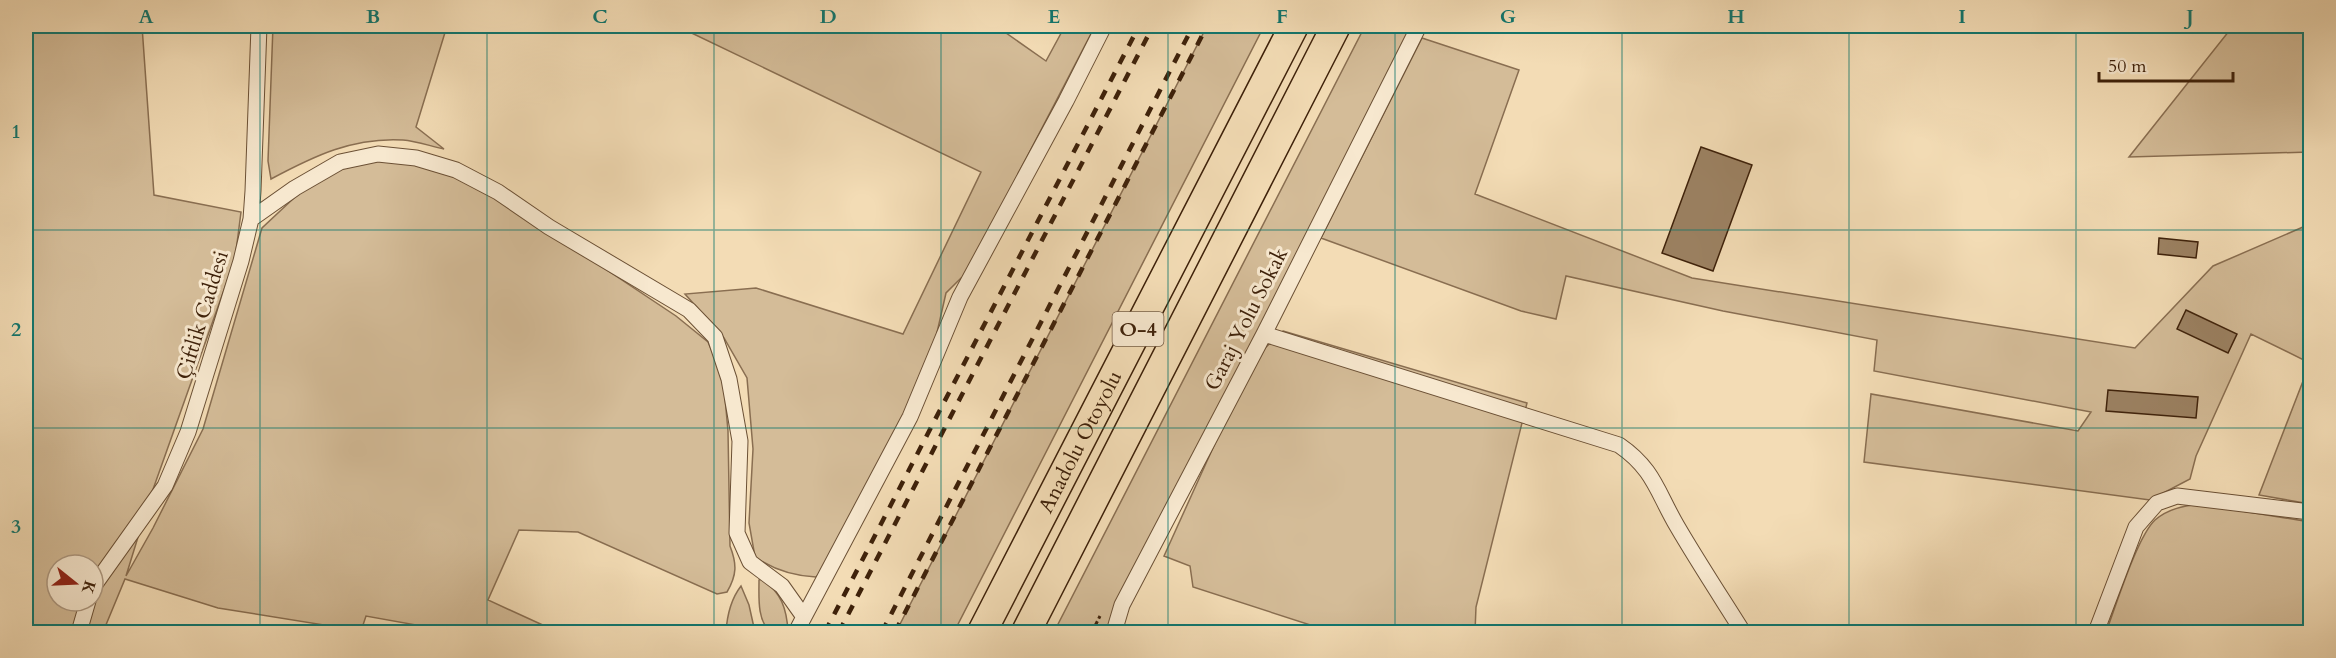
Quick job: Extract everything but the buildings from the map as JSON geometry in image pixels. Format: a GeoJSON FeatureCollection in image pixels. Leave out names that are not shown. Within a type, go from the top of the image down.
{"type":"FeatureCollection","features":[{"type":"Feature","properties":{"kind":"highway","name":"Anadolu Otoyolu"},"geometry":{"type":"LineString","coordinates":[[982,633],[1294,26]]}},
{"type":"Feature","properties":{"kind":"highway","name":"Anadolu Otoyolu"},"geometry":{"type":"LineString","coordinates":[[1026,633],[1336,26]]}},
{"type":"Feature","properties":{"kind":"street","name":"Çiftlik Caddesi"},"geometry":{"type":"LineString","coordinates":[[105,570],[165,486],[188,432],[241,261],[251,219],[260,26]]}},
{"type":"Feature","properties":{"kind":"street"},"geometry":{"type":"LineString","coordinates":[[796,633],[910,417],[960,297],[1104,26]]}},
{"type":"Feature","properties":{"kind":"street","name":"Garaj Yolu Sokak"},"geometry":{"type":"LineString","coordinates":[[1113,633],[1122,605],[1264,334],[1419,26]]}},
{"type":"Feature","properties":{"kind":"street"},"geometry":{"type":"LineString","coordinates":[[251,219],[295,188],[340,162],[378,154],[416,158],[456,170],[498,192],[549,226],[689,310],[715,338],[729,379],[740,441],[737,533],[750,562],[782,586],[804,617]]}},
{"type":"Feature","properties":{"kind":"street"},"geometry":{"type":"LineString","coordinates":[[1264,334],[1619,445],[1637,457],[1647,469],[1676,525],[1743,633]]}},
{"type":"Feature","properties":{"kind":"street"},"geometry":{"type":"LineString","coordinates":[[2096,633],[2136,527],[2157,503],[2177,496],[2310,512]]}},
{"type":"Feature","properties":{"kind":"street"},"geometry":{"type":"LineString","coordinates":[[79,633],[85,613]]}},
{"type":"Feature","properties":{"kind":"shaded area"},"geometry":{"type":"Polygon","coordinates":[[[26,26],[142,26],[154,195],[241,212],[235,259],[151,495],[126,576],[203,429],[262,228],[319,177],[353,161],[401,161],[444,171],[493,194],[676,316],[708,342],[723,376],[728,431],[730,546],[735,569],[727,592],[717,594],[578,532],[519,530],[488,600],[558,632],[455,632],[366,616],[361,631],[218,608],[125,579],[103,632],[26,632],[26,26]]]}},
{"type":"Feature","properties":{"kind":"shaded area"},"geometry":{"type":"Polygon","coordinates":[[[273,26],[447,26],[416,127],[444,149],[403,140],[367,142],[318,156],[271,179],[268,161],[273,26]]]}},
{"type":"Feature","properties":{"kind":"shaded area"},"geometry":{"type":"Polygon","coordinates":[[[677,26],[996,26],[1046,61],[1065,26],[1095,26],[1013,184],[971,273],[961,278],[946,293],[931,359],[830,563],[816,577],[784,572],[755,557],[749,523],[753,449],[747,378],[724,338],[685,294],[756,288],[903,334],[981,172],[677,26]]]}},
{"type":"Feature","properties":{"kind":"shaded area"},"geometry":{"type":"Polygon","coordinates":[[[1207,26],[1264,26],[954,632],[896,632],[1207,26]]]}},
{"type":"Feature","properties":{"kind":"shaded area"},"geometry":{"type":"Polygon","coordinates":[[[1365,26],[1415,26],[1105,632],[1054,632],[1365,26]]]}},
{"type":"Feature","properties":{"kind":"shaded area"},"geometry":{"type":"Polygon","coordinates":[[[2233,26],[2310,32],[2310,152],[2129,157],[2233,26]]]}},
{"type":"Feature","properties":{"kind":"shaded area"},"geometry":{"type":"Polygon","coordinates":[[[1422,38],[1519,70],[1475,194],[1692,278],[2135,348],[2213,266],[2310,224],[2310,363],[2251,334],[2196,456],[2190,479],[2150,500],[1864,462],[1871,394],[2078,431],[2091,412],[1874,371],[1877,340],[1723,311],[1566,276],[1556,319],[1521,311],[1321,238],[1422,38]]]}},
{"type":"Feature","properties":{"kind":"shaded area"},"geometry":{"type":"Polygon","coordinates":[[[1283,331],[1527,403],[1476,607],[1475,632],[1332,632],[1193,587],[1190,566],[1164,556],[1236,397],[1265,348],[1283,331]]]}},
{"type":"Feature","properties":{"kind":"shaded area"},"geometry":{"type":"Polygon","coordinates":[[[2310,363],[2310,504],[2259,495],[2310,363]]]}},
{"type":"Feature","properties":{"kind":"shaded area"},"geometry":{"type":"Polygon","coordinates":[[[2199,504],[2310,522],[2310,632],[2106,632],[2134,556],[2148,529],[2165,513],[2199,504]]]}},
{"type":"Feature","properties":{"kind":"shaded area"},"geometry":{"type":"Polygon","coordinates":[[[762,579],[769,584],[782,602],[788,632],[770,632],[763,621],[759,594],[759,580],[762,579]]]}},
{"type":"Feature","properties":{"kind":"shaded area"},"geometry":{"type":"Polygon","coordinates":[[[741,586],[749,605],[755,632],[726,632],[730,608],[741,586]]]}},
{"type":"Feature","properties":{"kind":"railway"},"geometry":{"type":"LineString","coordinates":[[825,632],[1139,26]]}},
{"type":"Feature","properties":{"kind":"railway"},"geometry":{"type":"LineString","coordinates":[[839,632],[1153,26]]}},
{"type":"Feature","properties":{"kind":"railway"},"geometry":{"type":"LineString","coordinates":[[882,632],[1193,26]]}},
{"type":"Feature","properties":{"kind":"railway"},"geometry":{"type":"LineString","coordinates":[[895,632],[1207,26]]}}]}
